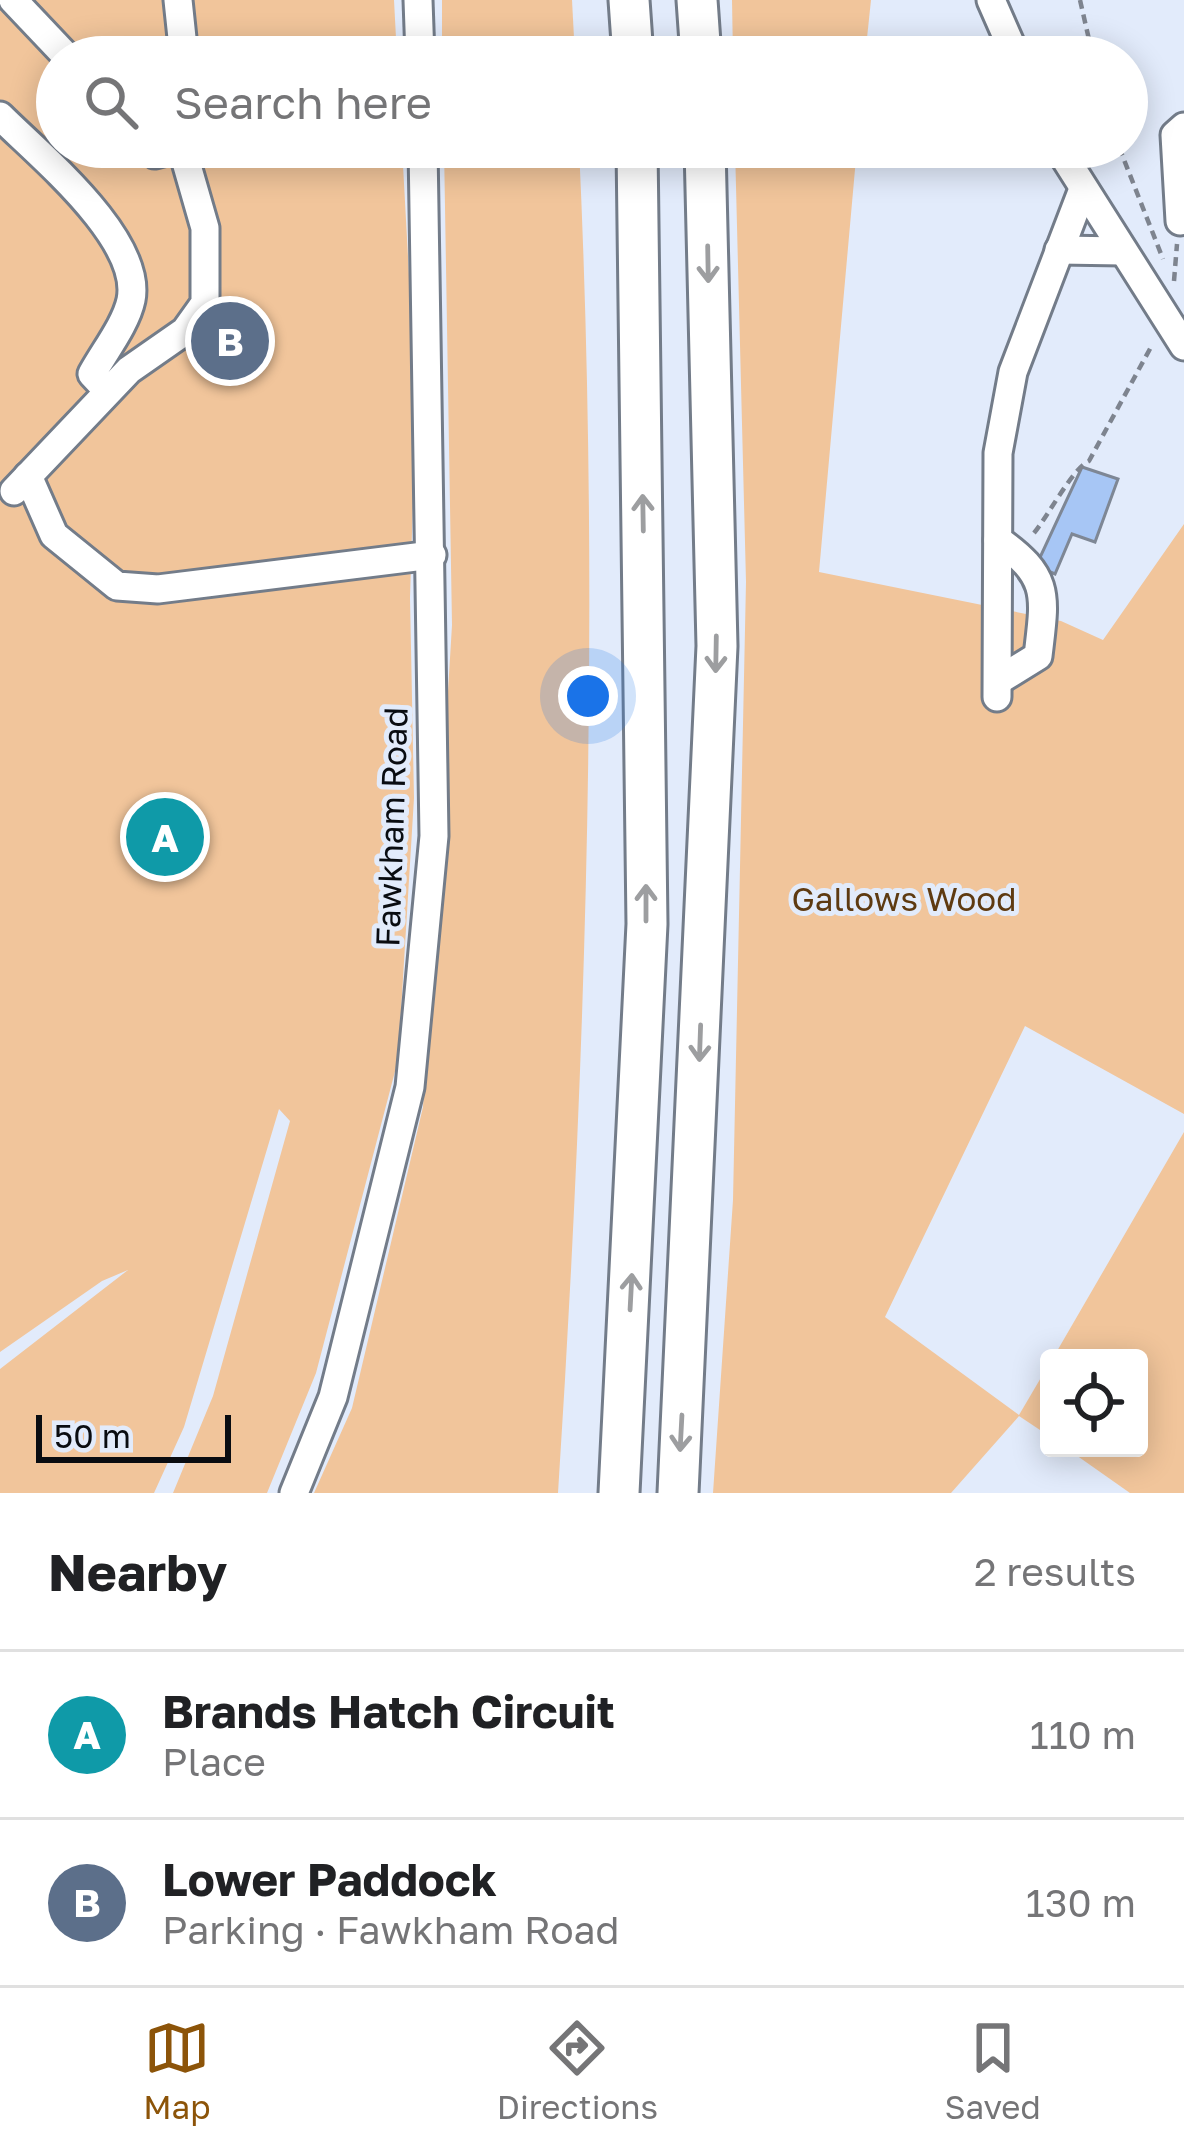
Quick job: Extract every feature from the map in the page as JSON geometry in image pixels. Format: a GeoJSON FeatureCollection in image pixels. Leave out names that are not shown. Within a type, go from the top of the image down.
{"type":"FeatureCollection","features":[{"type":"Feature","properties":{"kind":"highway"},"geometry":{"type":"LineString","coordinates":[[628,0],[631,36]]}},
{"type":"Feature","properties":{"kind":"highway"},"geometry":{"type":"LineString","coordinates":[[697,0],[700,36]]}},
{"type":"Feature","properties":{"kind":"highway"},"geometry":{"type":"LineString","coordinates":[[619,1493],[646,924],[637,168]]}},
{"type":"Feature","properties":{"kind":"highway"},"geometry":{"type":"LineString","coordinates":[[678,1493],[717,646],[706,168]]}},
{"type":"Feature","properties":{"kind":"street"},"geometry":{"type":"LineString","coordinates":[[13,0],[47,36]]}},
{"type":"Feature","properties":{"kind":"street"},"geometry":{"type":"LineString","coordinates":[[178,0],[182,36]]}},
{"type":"Feature","properties":{"kind":"street"},"geometry":{"type":"LineString","coordinates":[[418,0],[419,36]]}},
{"type":"Feature","properties":{"kind":"street"},"geometry":{"type":"LineString","coordinates":[[991,0],[1007,36]]}},
{"type":"Feature","properties":{"kind":"street"},"geometry":{"type":"LineString","coordinates":[[0,116],[36,152]]}},
{"type":"Feature","properties":{"kind":"street"},"geometry":{"type":"LineString","coordinates":[[1182,218],[1175,135],[1184,127]]}},
{"type":"Feature","properties":{"kind":"street"},"geometry":{"type":"LineString","coordinates":[[52,168],[97,213],[128,266],[131,300],[92,374],[108,392]]}},
{"type":"Feature","properties":{"kind":"street"},"geometry":{"type":"LineString","coordinates":[[188,168],[205,228],[205,303],[185,331],[108,392],[21,484],[54,535],[117,586],[158,589],[432,555]]}},
{"type":"Feature","properties":{"kind":"street","name":"Fawkham Road"},"geometry":{"type":"LineString","coordinates":[[294,1493],[333,1397],[410,1087],[434,836],[423,168]]}},
{"type":"Feature","properties":{"kind":"street"},"geometry":{"type":"LineString","coordinates":[[1070,168],[1123,251],[1174,298],[1184,346]]}},
{"type":"Feature","properties":{"kind":"street"},"geometry":{"type":"LineString","coordinates":[[1008,547],[1032,564],[1045,604],[1039,656],[998,689],[1008,547],[998,453],[1013,372],[1083,189]]}},
{"type":"Feature","properties":{"kind":"street"},"geometry":{"type":"LineString","coordinates":[[1060,250],[1123,251]]}},
{"type":"Feature","properties":{"kind":"path"},"geometry":{"type":"LineString","coordinates":[[1080,0],[1088,36]]}},
{"type":"Feature","properties":{"kind":"path"},"geometry":{"type":"LineString","coordinates":[[1127,168],[1174,298]]}},
{"type":"Feature","properties":{"kind":"path"},"geometry":{"type":"LineString","coordinates":[[1008,547],[1060,501],[1079,466],[1089,461],[1174,298],[1182,218]]}},
{"type":"Feature","properties":{"kind":"green space"},"geometry":{"type":"Polygon","coordinates":[[[0,0],[394,0],[396,36],[36,36],[36,168],[403,168],[416,402],[410,598],[414,798],[398,1060],[316,1373],[267,1493],[173,1493],[213,1396],[290,1121],[279,1109],[184,1427],[154,1493],[0,1493],[0,1369],[128,1270],[102,1281],[0,1352],[0,0]]]}},
{"type":"Feature","properties":{"kind":"green space"},"geometry":{"type":"Polygon","coordinates":[[[442,0],[572,0],[574,36],[442,36],[442,0]]]}},
{"type":"Feature","properties":{"kind":"green space"},"geometry":{"type":"Polygon","coordinates":[[[732,0],[871,0],[867,36],[733,36],[732,0]]]}},
{"type":"Feature","properties":{"kind":"green space"},"geometry":{"type":"Polygon","coordinates":[[[444,168],[580,168],[589,483],[587,820],[558,1493],[314,1493],[352,1408],[423,1107],[452,625],[444,168]]]}},
{"type":"Feature","properties":{"kind":"green space","name":"Gallows Wood"},"geometry":{"type":"Polygon","coordinates":[[[736,168],[855,168],[819,572],[1061,621],[1103,640],[1184,524],[1184,1114],[1025,1026],[885,1317],[1019,1415],[1040,1379],[1040,1430],[1019,1416],[951,1493],[713,1493],[733,1200],[746,582],[736,168]]]}},
{"type":"Feature","properties":{"kind":"green space"},"geometry":{"type":"Polygon","coordinates":[[[1184,1132],[1184,1493],[1130,1493],[1079,1457],[1148,1457],[1148,1349],[1058,1349],[1184,1132]]]}},
{"type":"Feature","properties":{"kind":"building"},"geometry":{"type":"Polygon","coordinates":[[[1082,467],[1118,479],[1095,542],[1072,534],[1055,574],[1036,566],[1082,467]]]}},
{"type":"Feature","properties":{"kind":"place","name":"Lower Paddock"},"geometry":{"type":"Point","coordinates":[230,341]}},
{"type":"Feature","properties":{"kind":"place","name":"Brands Hatch Circuit"},"geometry":{"type":"Point","coordinates":[165,837]}}]}
